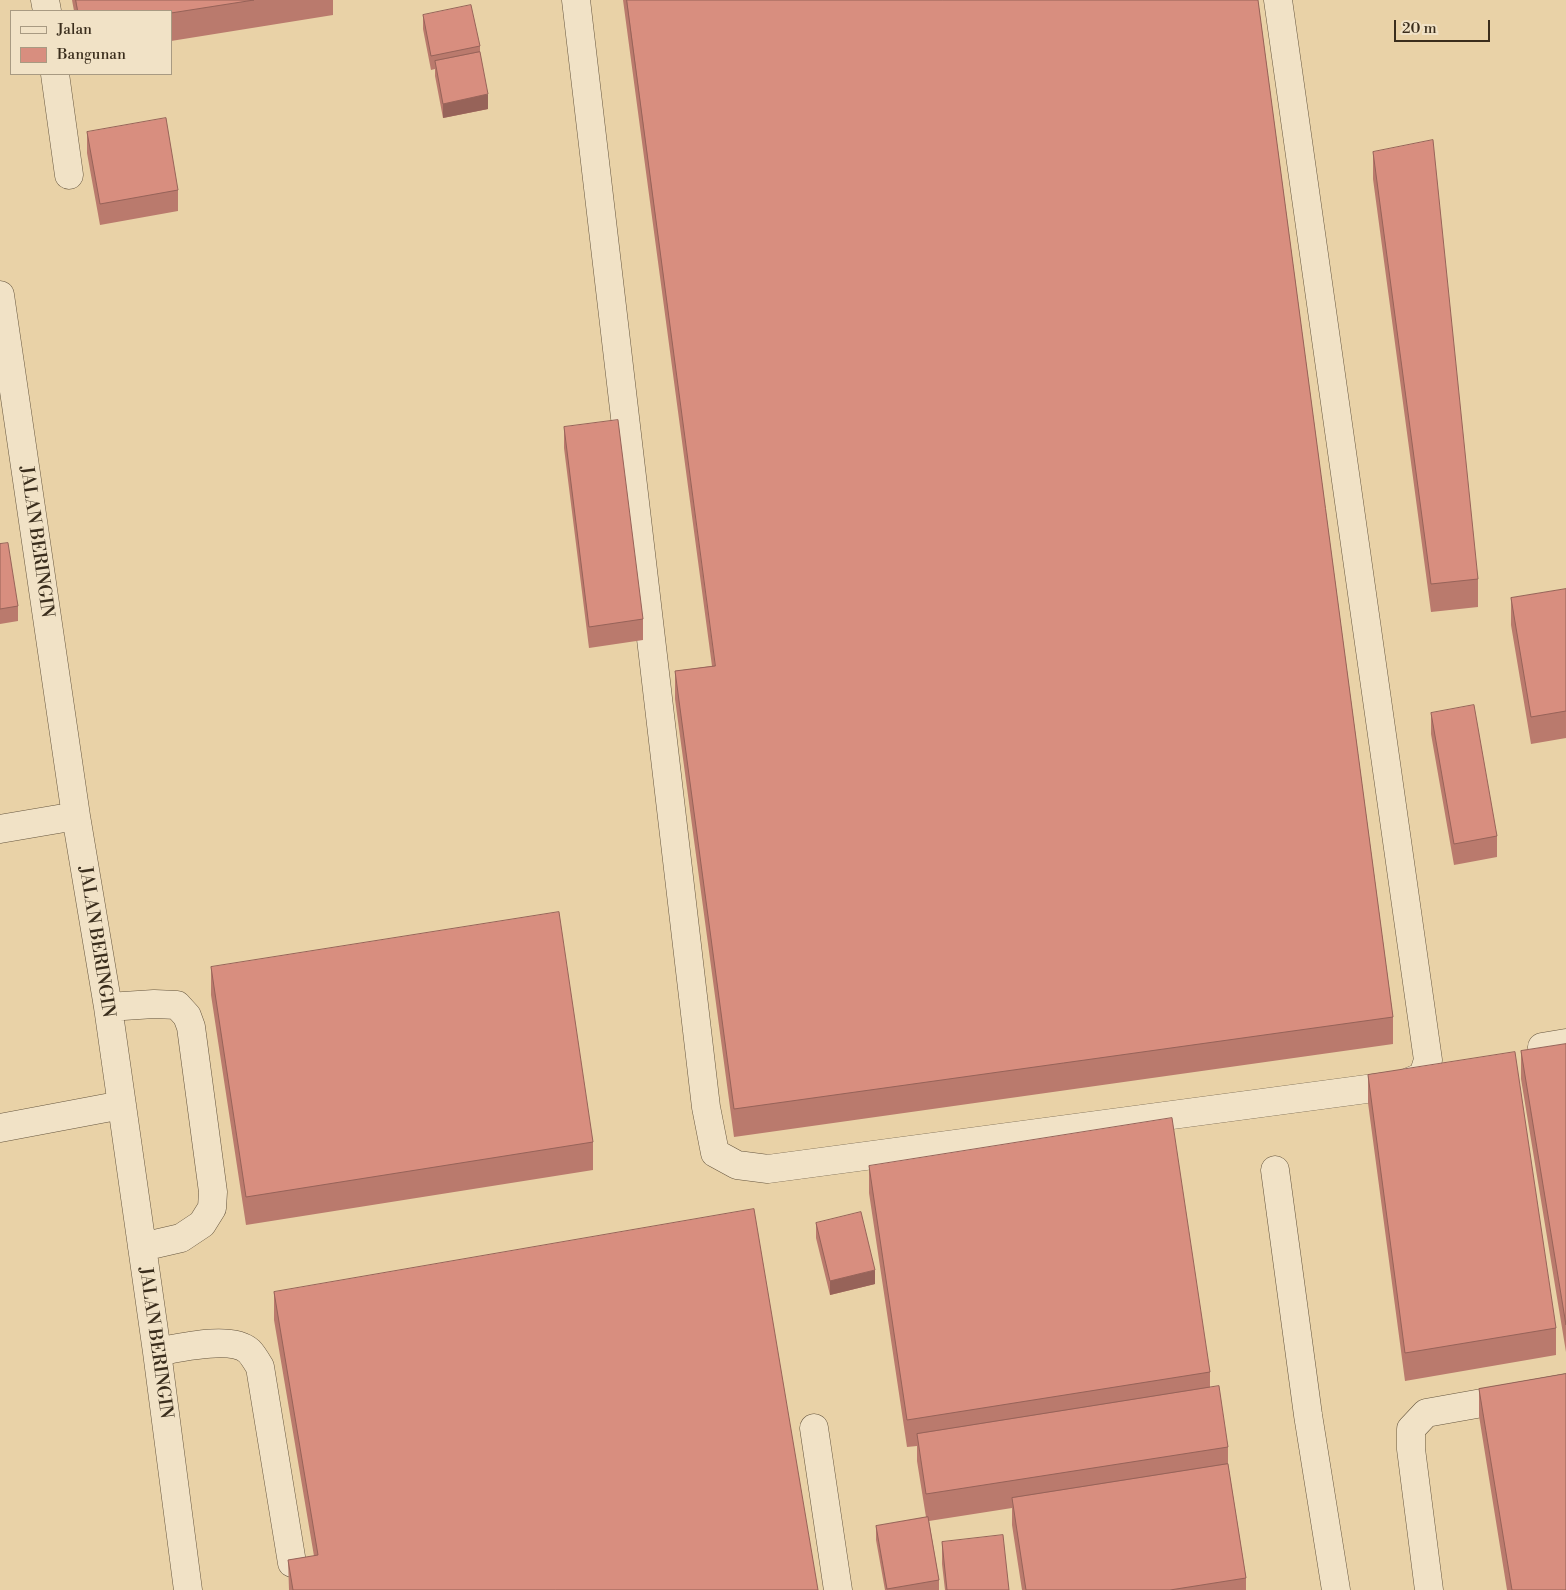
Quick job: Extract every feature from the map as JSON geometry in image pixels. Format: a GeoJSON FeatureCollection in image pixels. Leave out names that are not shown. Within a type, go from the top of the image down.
{"type":"FeatureCollection","features":[{"type":"Feature","properties":{"kind":"lane"},"geometry":{"type":"LineString","coordinates":[[576,0],[706,1107],[715,1153],[737,1165],[768,1169],[1404,1084],[1423,1076],[1428,1060],[1278,0]]}},
{"type":"Feature","properties":{"kind":"lane"},"geometry":{"type":"LineString","coordinates":[[55,75],[69,175]]}},
{"type":"Feature","properties":{"kind":"lane","name":"JALAN BERINGIN"},"geometry":{"type":"LineString","coordinates":[[0,295],[76,816],[108,1007],[157,1352],[188,1590]]}},
{"type":"Feature","properties":{"kind":"lane"},"geometry":{"type":"LineString","coordinates":[[0,829],[76,816]]}},
{"type":"Feature","properties":{"kind":"lane"},"geometry":{"type":"LineString","coordinates":[[108,1007],[154,1004],[177,1005],[187,1016],[191,1028],[213,1192],[212,1208],[202,1224],[181,1238],[142,1247]]}},
{"type":"Feature","properties":{"kind":"lane"},"geometry":{"type":"LineString","coordinates":[[0,1128],[122,1105]]}},
{"type":"Feature","properties":{"kind":"lane"},"geometry":{"type":"LineString","coordinates":[[1275,1170],[1308,1415],[1336,1590]]}},
{"type":"Feature","properties":{"kind":"lane"},"geometry":{"type":"LineString","coordinates":[[157,1352],[201,1344],[229,1344],[248,1350],[260,1367],[292,1563]]}},
{"type":"Feature","properties":{"kind":"lane"},"geometry":{"type":"LineString","coordinates":[[1429,1590],[1411,1449],[1411,1429],[1426,1413],[1566,1388]]}},
{"type":"Feature","properties":{"kind":"lane"},"geometry":{"type":"LineString","coordinates":[[814,1428],[838,1590]]}},
{"type":"Feature","properties":{"kind":"building"},"geometry":{"type":"Polygon","coordinates":[[[76,0],[254,0],[172,13],[172,10],[78,10],[76,0]]]}},
{"type":"Feature","properties":{"kind":"building"},"geometry":{"type":"Polygon","coordinates":[[[627,0],[1258,0],[1393,1017],[734,1109],[675,671],[715,666],[627,0]]]}},
{"type":"Feature","properties":{"kind":"building"},"geometry":{"type":"Polygon","coordinates":[[[471,5],[480,46],[431,56],[423,15],[471,5]]]}},
{"type":"Feature","properties":{"kind":"building"},"geometry":{"type":"Polygon","coordinates":[[[480,52],[488,94],[443,104],[435,61],[480,52]]]}},
{"type":"Feature","properties":{"kind":"building"},"geometry":{"type":"Polygon","coordinates":[[[166,118],[178,190],[100,204],[87,132],[166,118]]]}},
{"type":"Feature","properties":{"kind":"building"},"geometry":{"type":"Polygon","coordinates":[[[1433,140],[1478,579],[1431,584],[1373,152],[1433,140]]]}},
{"type":"Feature","properties":{"kind":"building"},"geometry":{"type":"Polygon","coordinates":[[[618,420],[643,619],[589,627],[564,427],[618,420]]]}},
{"type":"Feature","properties":{"kind":"building"},"geometry":{"type":"Polygon","coordinates":[[[8,543],[18,606],[0,609],[0,544],[8,543]]]}},
{"type":"Feature","properties":{"kind":"building"},"geometry":{"type":"Polygon","coordinates":[[[1566,589],[1566,711],[1531,717],[1511,598],[1566,589]]]}},
{"type":"Feature","properties":{"kind":"building"},"geometry":{"type":"Polygon","coordinates":[[[1474,705],[1497,836],[1454,844],[1431,713],[1474,705]]]}},
{"type":"Feature","properties":{"kind":"building"},"geometry":{"type":"Polygon","coordinates":[[[559,912],[593,1142],[246,1197],[211,967],[559,912]]]}},
{"type":"Feature","properties":{"kind":"building"},"geometry":{"type":"Polygon","coordinates":[[[1566,1044],[1566,1325],[1521,1051],[1566,1044]]]}},
{"type":"Feature","properties":{"kind":"building"},"geometry":{"type":"Polygon","coordinates":[[[1515,1052],[1556,1328],[1405,1353],[1368,1075],[1515,1052]]]}},
{"type":"Feature","properties":{"kind":"building"},"geometry":{"type":"Polygon","coordinates":[[[1172,1118],[1210,1372],[907,1420],[869,1166],[1172,1118]]]}},
{"type":"Feature","properties":{"kind":"building"},"geometry":{"type":"Polygon","coordinates":[[[754,1209],[818,1590],[293,1590],[288,1560],[318,1555],[274,1292],[754,1209]]]}},
{"type":"Feature","properties":{"kind":"building"},"geometry":{"type":"Polygon","coordinates":[[[861,1212],[875,1270],[830,1281],[816,1223],[861,1212]]]}},
{"type":"Feature","properties":{"kind":"building"},"geometry":{"type":"Polygon","coordinates":[[[1566,1374],[1566,1590],[1512,1590],[1479,1389],[1566,1374]]]}},
{"type":"Feature","properties":{"kind":"building"},"geometry":{"type":"Polygon","coordinates":[[[1219,1386],[1228,1447],[926,1494],[917,1434],[1219,1386]]]}},
{"type":"Feature","properties":{"kind":"building"},"geometry":{"type":"Polygon","coordinates":[[[1228,1464],[1246,1578],[1170,1590],[1026,1590],[1012,1498],[1228,1464]]]}},
{"type":"Feature","properties":{"kind":"building"},"geometry":{"type":"Polygon","coordinates":[[[928,1517],[939,1580],[887,1589],[876,1526],[928,1517]]]}},
{"type":"Feature","properties":{"kind":"building"},"geometry":{"type":"Polygon","coordinates":[[[1003,1535],[1009,1590],[947,1590],[942,1542],[1003,1535]]]}}]}
